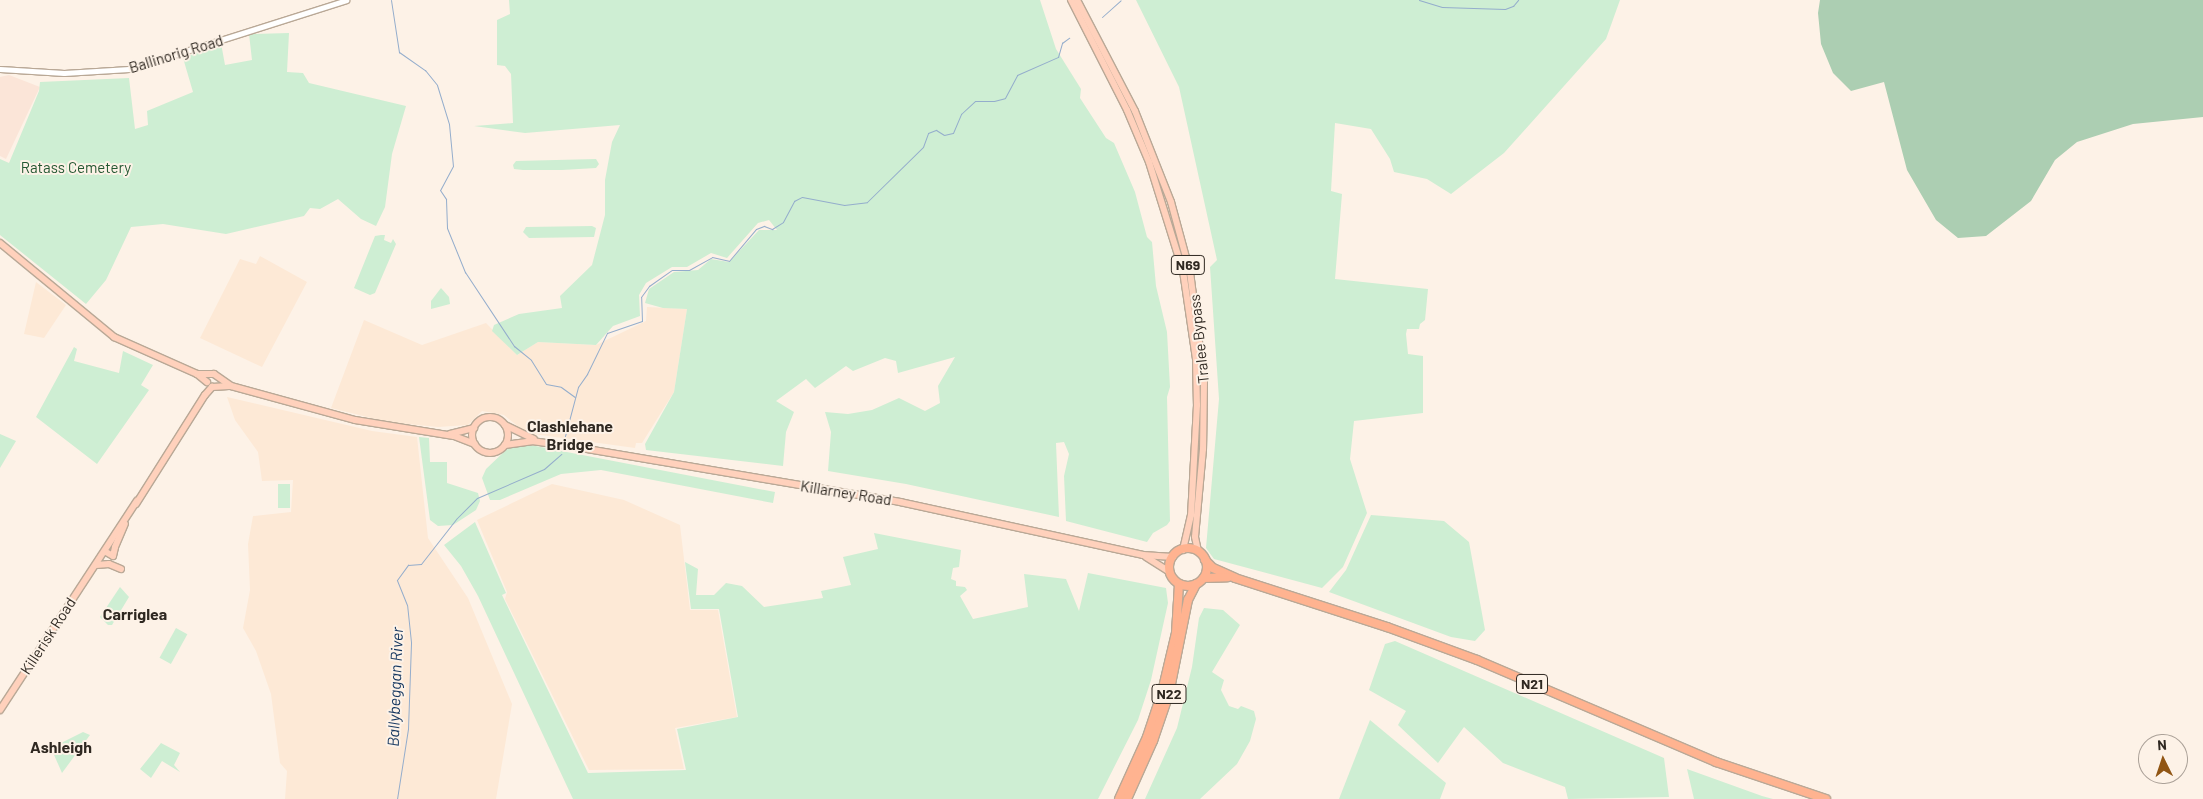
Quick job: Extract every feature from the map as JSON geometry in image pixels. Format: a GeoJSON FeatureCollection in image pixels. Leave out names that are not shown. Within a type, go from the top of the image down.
{"type":"FeatureCollection","features":[{"type":"Feature","properties":{"kind":"highway"},"geometry":{"type":"LineString","coordinates":[[1183,550],[1198,552],[1205,560],[1204,578],[1196,584],[1179,584],[1170,572],[1173,557],[1183,550]]}},
{"type":"Feature","properties":{"kind":"highway","name":"N21"},"geometry":{"type":"LineString","coordinates":[[1205,560],[1213,568],[1235,578],[1414,637],[1716,762],[1826,799]]}},
{"type":"Feature","properties":{"kind":"highway","name":"N21"},"geometry":{"type":"LineString","coordinates":[[1204,578],[1235,578]]}},
{"type":"Feature","properties":{"kind":"highway","name":"N22"},"geometry":{"type":"LineString","coordinates":[[1118,799],[1148,737],[1162,692],[1176,633],[1179,584]]}},
{"type":"Feature","properties":{"kind":"highway","name":"N22"},"geometry":{"type":"LineString","coordinates":[[1127,799],[1162,713],[1188,600],[1196,584]]}},
{"type":"Feature","properties":{"kind":"main road","name":"Tralee Bypass"},"geometry":{"type":"LineString","coordinates":[[1071,0],[1127,110],[1149,162],[1183,271],[1196,359],[1198,405],[1191,515],[1183,550]]}},
{"type":"Feature","properties":{"kind":"main road","name":"Tralee Bypass"},"geometry":{"type":"LineString","coordinates":[[1077,0],[1135,111],[1171,202],[1190,272],[1204,380],[1203,449],[1195,537],[1198,552]]}},
{"type":"Feature","properties":{"kind":"main road"},"geometry":{"type":"LineString","coordinates":[[0,243],[114,337],[212,382],[355,420],[444,434],[475,444],[481,450],[492,453],[505,445],[508,432],[505,425],[498,420],[488,418],[474,428],[444,434]]}},
{"type":"Feature","properties":{"kind":"main road"},"geometry":{"type":"LineString","coordinates":[[107,554],[137,501],[212,382]]}},
{"type":"Feature","properties":{"kind":"main road","name":"Killarney Road"},"geometry":{"type":"LineString","coordinates":[[505,425],[547,443]]}},
{"type":"Feature","properties":{"kind":"main road"},"geometry":{"type":"LineString","coordinates":[[474,428],[475,444]]}},
{"type":"Feature","properties":{"kind":"main road","name":"Killarney Road"},"geometry":{"type":"LineString","coordinates":[[505,445],[519,441],[547,443],[900,502],[1143,555],[1173,557]]}},
{"type":"Feature","properties":{"kind":"main road"},"geometry":{"type":"LineString","coordinates":[[107,554],[116,553],[112,546]]}},
{"type":"Feature","properties":{"kind":"main road","name":"Killerisk Road"},"geometry":{"type":"LineString","coordinates":[[0,710],[96,564],[107,554]]}},
{"type":"Feature","properties":{"kind":"main road","name":"Killarney Road"},"geometry":{"type":"LineString","coordinates":[[1143,555],[1170,572]]}},
{"type":"Feature","properties":{"kind":"main road"},"geometry":{"type":"LineString","coordinates":[[96,564],[109,564],[121,569]]}},
{"type":"Feature","properties":{"kind":"street","name":"Ballinorig Road"},"geometry":{"type":"LineString","coordinates":[[0,69],[64,73],[129,70],[302,16],[346,0]]}},
{"type":"Feature","properties":{"kind":"shaded area"},"geometry":{"type":"Polygon","coordinates":[[[9,75],[40,87],[6,159],[0,156],[0,77],[9,75]]]}},
{"type":"Feature","properties":{"kind":"shaded area"},"geometry":{"type":"Polygon","coordinates":[[[260,256],[307,282],[262,367],[200,338],[240,259],[256,264],[260,256]]]}},
{"type":"Feature","properties":{"kind":"shaded area"},"geometry":{"type":"Polygon","coordinates":[[[36,282],[66,305],[44,338],[24,334],[36,282]]]}},
{"type":"Feature","properties":{"kind":"shaded area"},"geometry":{"type":"Polygon","coordinates":[[[647,307],[687,309],[674,392],[642,443],[636,443],[635,448],[526,433],[504,415],[482,411],[468,425],[438,427],[387,422],[331,408],[364,320],[422,345],[486,323],[517,355],[538,342],[596,345],[646,321],[647,307]]]}},
{"type":"Feature","properties":{"kind":"shaded area"},"geometry":{"type":"Polygon","coordinates":[[[227,397],[372,431],[417,437],[428,538],[468,598],[512,704],[496,799],[285,799],[287,771],[280,763],[271,694],[256,651],[243,628],[250,590],[248,544],[253,516],[291,512],[293,480],[262,481],[258,452],[235,420],[227,397]]]}},
{"type":"Feature","properties":{"kind":"shaded area"},"geometry":{"type":"Polygon","coordinates":[[[552,484],[624,500],[680,525],[690,610],[718,610],[737,717],[675,728],[684,769],[589,770],[505,599],[507,592],[477,520],[552,484]]]}},
{"type":"Feature","properties":{"kind":"green space"},"geometry":{"type":"Polygon","coordinates":[[[509,0],[1040,0],[1056,49],[1081,89],[1080,98],[1106,138],[1114,143],[1135,192],[1147,237],[1152,242],[1156,286],[1167,332],[1170,387],[1167,397],[1170,521],[1167,525],[1153,533],[1147,542],[1066,521],[1064,476],[1069,454],[1064,442],[1056,443],[1059,517],[906,484],[828,471],[831,432],[825,412],[848,414],[872,410],[899,398],[925,411],[940,403],[938,386],[955,357],[898,373],[896,361],[885,358],[853,371],[846,366],[815,388],[806,379],[776,401],[794,412],[786,432],[783,466],[646,450],[645,444],[674,392],[687,309],[663,308],[645,303],[649,289],[674,272],[698,270],[711,259],[729,262],[759,230],[777,230],[769,220],[758,223],[727,258],[711,253],[687,267],[672,267],[646,283],[639,295],[640,316],[613,326],[596,345],[538,342],[517,355],[492,331],[494,325],[519,314],[562,308],[560,296],[592,265],[605,215],[605,180],[612,142],[620,125],[525,133],[474,126],[513,123],[511,74],[505,66],[497,65],[497,20],[510,14],[509,0]]]}},
{"type":"Feature","properties":{"kind":"green space"},"geometry":{"type":"Polygon","coordinates":[[[1136,0],[1620,0],[1606,39],[1504,153],[1451,194],[1427,179],[1394,172],[1390,159],[1371,129],[1335,123],[1331,191],[1342,194],[1335,279],[1428,289],[1425,320],[1420,324],[1419,329],[1407,329],[1406,334],[1408,354],[1423,356],[1423,413],[1354,421],[1350,459],[1367,513],[1343,567],[1322,588],[1214,559],[1206,548],[1219,399],[1210,267],[1217,260],[1179,87],[1136,0]]]}},
{"type":"Feature","properties":{"kind":"green space"},"geometry":{"type":"Polygon","coordinates":[[[1820,0],[2203,0],[2203,117],[2133,124],[2077,142],[2055,160],[2031,201],[1986,236],[1958,238],[1936,220],[1907,170],[1884,82],[1851,91],[1833,73],[1821,44],[1818,13],[1820,0]]]}},
{"type":"Feature","properties":{"kind":"green space","name":"Ratass Cemetery"},"geometry":{"type":"Polygon","coordinates":[[[289,33],[287,72],[303,73],[309,83],[406,106],[392,154],[385,207],[376,226],[361,219],[338,199],[320,209],[310,208],[304,216],[226,234],[163,224],[131,227],[106,280],[86,304],[0,235],[0,159],[9,163],[39,91],[40,82],[129,78],[135,129],[148,125],[147,111],[193,92],[183,58],[221,43],[225,65],[252,60],[249,34],[289,33]]]}},
{"type":"Feature","properties":{"kind":"green space"},"geometry":{"type":"Polygon","coordinates":[[[596,159],[599,164],[596,168],[523,170],[514,169],[513,165],[516,161],[596,159]]]}},
{"type":"Feature","properties":{"kind":"green space"},"geometry":{"type":"Polygon","coordinates":[[[592,226],[596,228],[594,237],[529,238],[523,232],[526,227],[592,226]]]}},
{"type":"Feature","properties":{"kind":"green space"},"geometry":{"type":"Polygon","coordinates":[[[385,235],[384,240],[391,243],[393,239],[396,244],[375,293],[370,295],[354,288],[375,236],[385,235]]]}},
{"type":"Feature","properties":{"kind":"green space"},"geometry":{"type":"Polygon","coordinates":[[[441,288],[449,297],[450,304],[431,309],[431,301],[441,288]]]}},
{"type":"Feature","properties":{"kind":"green space"},"geometry":{"type":"Polygon","coordinates":[[[74,347],[77,349],[74,361],[119,373],[123,351],[153,365],[141,385],[149,390],[97,464],[36,417],[74,347]]]}},
{"type":"Feature","properties":{"kind":"green space"},"geometry":{"type":"Polygon","coordinates":[[[0,434],[16,441],[0,468],[0,434]]]}},
{"type":"Feature","properties":{"kind":"green space"},"geometry":{"type":"Polygon","coordinates":[[[419,437],[429,438],[430,462],[447,462],[447,483],[478,493],[480,501],[476,510],[453,525],[438,526],[430,520],[419,437]]]}},
{"type":"Feature","properties":{"kind":"green space"},"geometry":{"type":"Polygon","coordinates":[[[520,443],[775,492],[773,503],[601,470],[561,474],[500,500],[490,500],[482,478],[486,469],[506,450],[520,443]]]}},
{"type":"Feature","properties":{"kind":"green space"},"geometry":{"type":"Polygon","coordinates":[[[278,484],[290,484],[290,508],[278,508],[278,484]]]}},
{"type":"Feature","properties":{"kind":"green space"},"geometry":{"type":"Polygon","coordinates":[[[1371,515],[1444,521],[1469,542],[1485,630],[1475,641],[1451,637],[1329,592],[1346,570],[1371,515]]]}},
{"type":"Feature","properties":{"kind":"green space"},"geometry":{"type":"Polygon","coordinates":[[[475,522],[506,593],[502,595],[588,773],[686,770],[677,729],[738,717],[719,609],[691,609],[685,562],[698,569],[696,595],[714,595],[726,583],[742,586],[764,607],[823,598],[821,591],[851,585],[843,557],[878,549],[874,533],[961,550],[959,567],[953,568],[951,579],[956,581],[956,586],[965,587],[967,590],[960,596],[973,619],[1028,607],[1024,574],[1066,579],[1079,611],[1088,573],[1166,588],[1168,603],[1151,680],[1138,720],[1098,799],[573,799],[478,596],[461,566],[444,545],[475,522]]]}},
{"type":"Feature","properties":{"kind":"green space"},"geometry":{"type":"Polygon","coordinates":[[[120,587],[129,597],[112,625],[108,625],[100,617],[120,587]]]}},
{"type":"Feature","properties":{"kind":"green space"},"geometry":{"type":"Polygon","coordinates":[[[1204,608],[1223,610],[1240,625],[1212,672],[1224,680],[1221,690],[1229,706],[1238,709],[1241,706],[1254,711],[1256,719],[1250,741],[1237,764],[1200,799],[1145,799],[1177,728],[1192,667],[1199,618],[1204,608]]]}},
{"type":"Feature","properties":{"kind":"green space"},"geometry":{"type":"Polygon","coordinates":[[[176,628],[187,634],[171,664],[160,658],[176,628]]]}},
{"type":"Feature","properties":{"kind":"green space"},"geometry":{"type":"Polygon","coordinates":[[[1395,641],[1664,758],[1669,797],[1568,799],[1565,787],[1503,763],[1464,727],[1438,763],[1398,725],[1406,711],[1369,690],[1385,644],[1395,641]]]}},
{"type":"Feature","properties":{"kind":"green space"},"geometry":{"type":"Polygon","coordinates":[[[1370,720],[1446,783],[1440,799],[1339,799],[1370,720]]]}},
{"type":"Feature","properties":{"kind":"green space"},"geometry":{"type":"Polygon","coordinates":[[[83,732],[90,735],[62,773],[51,748],[83,732]]]}},
{"type":"Feature","properties":{"kind":"green space"},"geometry":{"type":"Polygon","coordinates":[[[161,743],[180,753],[174,765],[180,772],[162,761],[151,778],[140,769],[161,743]]]}},
{"type":"Feature","properties":{"kind":"green space"},"geometry":{"type":"Polygon","coordinates":[[[1687,769],[1762,796],[1773,799],[1694,799],[1687,769]]]}},
{"type":"Feature","properties":{"kind":"waterway","name":"Ballybeggan River"},"geometry":{"type":"LineString","coordinates":[[391,0],[399,52],[425,70],[437,85],[449,124],[453,166],[440,190],[446,199],[447,228],[465,272],[514,346],[531,360],[546,384],[561,387],[575,397]]}},
{"type":"Feature","properties":{"kind":"waterway"},"geometry":{"type":"LineString","coordinates":[[1102,17],[1121,0]]}},
{"type":"Feature","properties":{"kind":"waterway"},"geometry":{"type":"LineString","coordinates":[[1419,0],[1442,7],[1505,9],[1513,6],[1518,0]]}},
{"type":"Feature","properties":{"kind":"waterway"},"geometry":{"type":"LineString","coordinates":[[565,436],[578,387],[587,374],[607,333],[642,321],[641,297],[649,286],[672,270],[689,270],[712,257],[729,261],[756,229],[764,226],[772,229],[783,222],[794,201],[802,197],[844,205],[867,202],[923,147],[928,133],[936,130],[944,135],[953,133],[961,114],[975,101],[994,101],[1005,98],[1017,75],[1058,57],[1062,43],[1069,38]]}},
{"type":"Feature","properties":{"kind":"waterway","name":"Ballybeggan River"},"geometry":{"type":"LineString","coordinates":[[397,799],[408,729],[411,642],[407,605],[397,580],[408,565],[421,564],[457,518],[477,498],[544,469],[561,454]]}},
{"type":"Feature","properties":{"kind":"district","name":"Clashlehane Bridge"},"geometry":{"type":"Point","coordinates":[570,435]}},
{"type":"Feature","properties":{"kind":"district","name":"Carriglea"},"geometry":{"type":"Point","coordinates":[135,614]}},
{"type":"Feature","properties":{"kind":"district","name":"Ashleigh"},"geometry":{"type":"Point","coordinates":[61,747]}}]}
